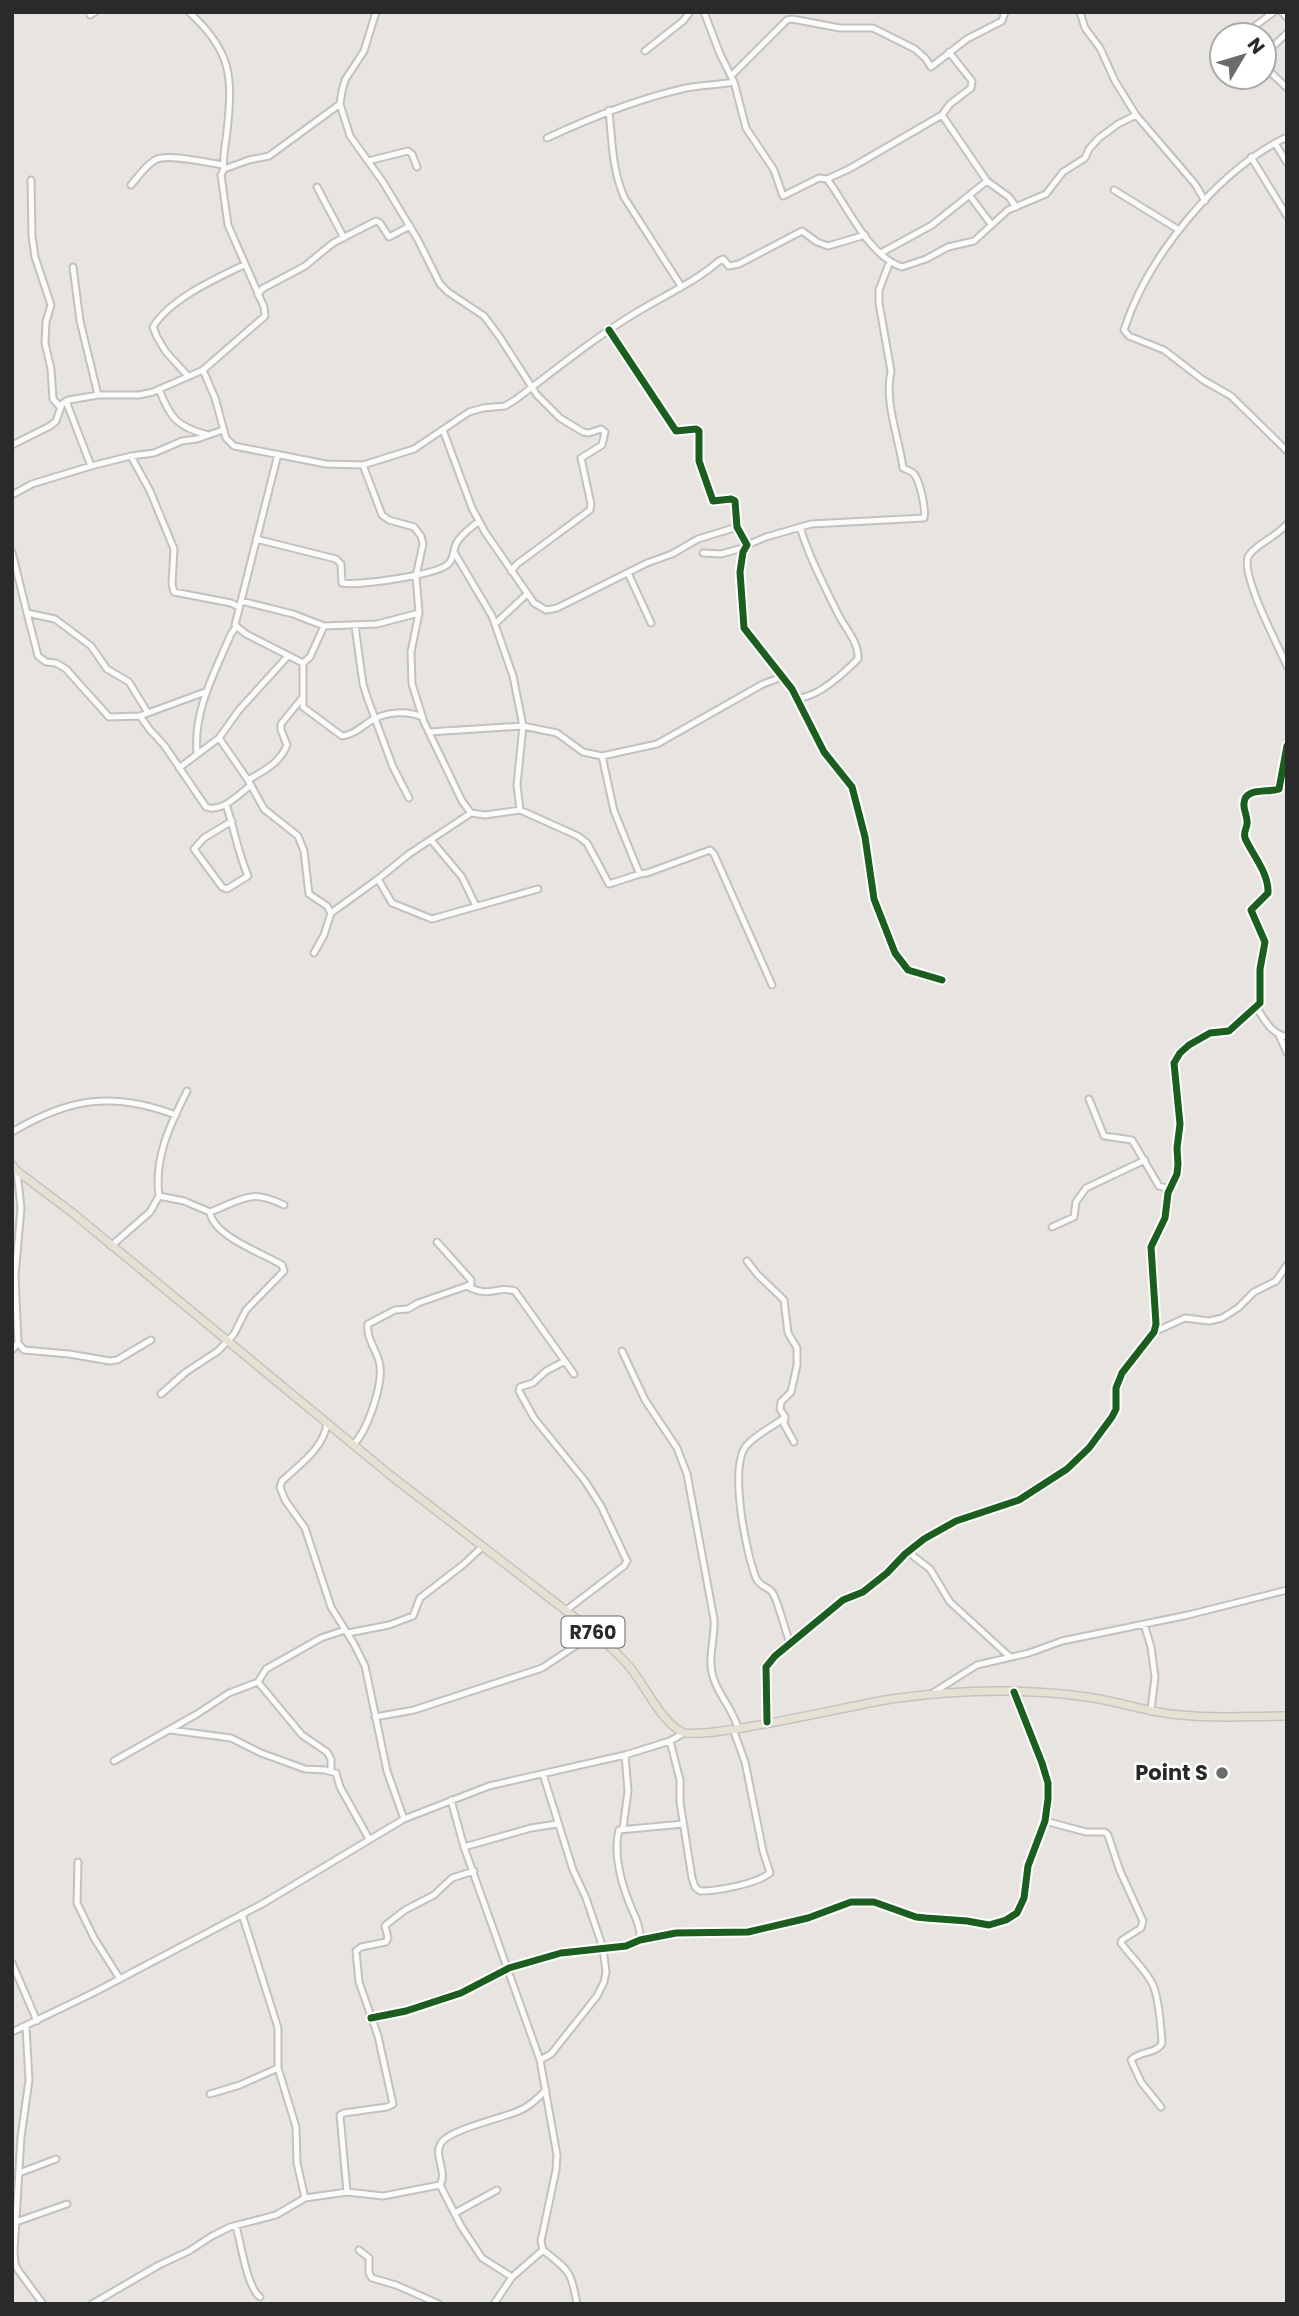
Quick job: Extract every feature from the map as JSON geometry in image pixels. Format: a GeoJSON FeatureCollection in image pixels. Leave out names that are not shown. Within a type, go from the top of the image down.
{"type":"FeatureCollection","features":[{"type":"Feature","properties":{"kind":"main road","name":"R760"},"geometry":{"type":"LineString","coordinates":[[14,1168],[74,1214],[327,1423],[595,1633],[617,1652],[633,1671],[671,1725],[684,1733]]}},
{"type":"Feature","properties":{"kind":"main road"},"geometry":{"type":"LineString","coordinates":[[684,1733],[735,1728],[890,1699],[965,1692],[1088,1697],[1177,1715],[1211,1718],[1287,1716]]}},
{"type":"Feature","properties":{"kind":"street"},"geometry":{"type":"LineString","coordinates":[[12,445],[50,426],[56,421],[60,407],[66,401],[98,396],[145,395],[203,370],[265,316],[264,307],[227,220],[221,175],[230,108],[228,64],[208,31],[189,12]]}},
{"type":"Feature","properties":{"kind":"street"},"geometry":{"type":"LineString","coordinates":[[376,12],[363,51],[345,80],[340,104],[350,136],[378,173],[440,284],[484,316],[547,406],[585,433],[601,429],[605,436],[602,446],[581,458],[590,510],[512,571]]}},
{"type":"Feature","properties":{"kind":"street"},"geometry":{"type":"LineString","coordinates":[[645,51],[683,21],[690,12]]}},
{"type":"Feature","properties":{"kind":"street"},"geometry":{"type":"LineString","coordinates":[[704,12],[733,79],[746,128],[774,170],[783,196],[819,178],[827,179],[849,169],[942,115],[950,104],[972,85],[963,66],[949,51]]}},
{"type":"Feature","properties":{"kind":"street"},"geometry":{"type":"LineString","coordinates":[[547,138],[609,110],[687,88],[733,79],[777,28],[792,19],[840,28],[873,28],[915,49],[926,58],[931,68],[967,39],[1002,21],[1005,12]]}},
{"type":"Feature","properties":{"kind":"street"},"geometry":{"type":"LineString","coordinates":[[1080,12],[1084,25],[1100,48],[1115,81],[1136,115],[1195,184],[1205,201]]}},
{"type":"Feature","properties":{"kind":"street"},"geometry":{"type":"LineString","coordinates":[[1282,12],[1287,18]]}},
{"type":"Feature","properties":{"kind":"street"},"geometry":{"type":"LineString","coordinates":[[131,186],[157,158],[223,167],[269,156],[340,104]]}},
{"type":"Feature","properties":{"kind":"street"},"geometry":{"type":"LineString","coordinates":[[609,110],[612,149],[618,182],[624,197],[681,286]]}},
{"type":"Feature","properties":{"kind":"street"},"geometry":{"type":"LineString","coordinates":[[942,115],[987,181],[1009,197],[1016,207]]}},
{"type":"Feature","properties":{"kind":"street"},"geometry":{"type":"LineString","coordinates":[[827,179],[881,253],[902,267],[909,266],[948,247],[974,241],[991,224],[1016,207],[1042,197],[1063,172],[1086,158],[1089,149],[1100,138],[1118,124],[1136,115]]}},
{"type":"Feature","properties":{"kind":"street"},"geometry":{"type":"LineString","coordinates":[[1287,137],[1251,157],[1228,176],[1179,230],[1147,281],[1124,330],[1129,336],[1164,350],[1203,380],[1231,396],[1287,451]]}},
{"type":"Feature","properties":{"kind":"street"},"geometry":{"type":"LineString","coordinates":[[1275,143],[1287,163]]}},
{"type":"Feature","properties":{"kind":"street"},"geometry":{"type":"LineString","coordinates":[[368,161],[408,151],[417,167]]}},
{"type":"Feature","properties":{"kind":"street"},"geometry":{"type":"LineString","coordinates":[[1251,157],[1287,216]]}},
{"type":"Feature","properties":{"kind":"street"},"geometry":{"type":"LineString","coordinates":[[31,180],[35,257],[51,305],[46,322],[45,343],[51,369],[53,400],[60,407]]}},
{"type":"Feature","properties":{"kind":"street"},"geometry":{"type":"LineString","coordinates":[[881,253],[932,225],[987,181]]}},
{"type":"Feature","properties":{"kind":"street"},"geometry":{"type":"LineString","coordinates":[[317,187],[344,239]]}},
{"type":"Feature","properties":{"kind":"street"},"geometry":{"type":"LineString","coordinates":[[1114,190],[1179,230]]}},
{"type":"Feature","properties":{"kind":"street"},"geometry":{"type":"LineString","coordinates":[[970,196],[991,224]]}},
{"type":"Feature","properties":{"kind":"street"},"geometry":{"type":"LineString","coordinates":[[258,295],[262,289],[305,266],[333,243],[376,221],[380,222],[389,237],[410,226]]}},
{"type":"Feature","properties":{"kind":"street"},"geometry":{"type":"LineString","coordinates":[[203,370],[215,398],[223,430],[230,443],[239,449],[326,464],[363,465],[414,449],[463,414],[475,409],[505,405],[609,330],[697,279],[723,259],[729,266],[739,264],[802,231],[828,246],[865,234]]}},
{"type":"Feature","properties":{"kind":"street"},"geometry":{"type":"LineString","coordinates":[[703,553],[721,554],[800,527],[820,523],[852,524],[924,518],[925,510],[915,475],[904,468],[892,414],[888,350],[879,303],[879,290],[890,261]]}},
{"type":"Feature","properties":{"kind":"street"},"geometry":{"type":"LineString","coordinates":[[187,375],[157,337],[153,327],[165,312],[185,297],[244,265]]}},
{"type":"Feature","properties":{"kind":"street"},"geometry":{"type":"LineString","coordinates":[[73,267],[80,321],[98,396]]}},
{"type":"Feature","properties":{"kind":"street"},"geometry":{"type":"LineString","coordinates":[[609,330],[676,431],[696,429],[699,432],[699,461],[712,498],[717,502],[731,499],[735,501],[737,527],[747,546]]}},
{"type":"Feature","properties":{"kind":"street"},"geometry":{"type":"LineString","coordinates":[[159,389],[170,416],[208,435]]}},
{"type":"Feature","properties":{"kind":"street"},"geometry":{"type":"LineString","coordinates":[[66,401],[91,466]]}},
{"type":"Feature","properties":{"kind":"street"},"geometry":{"type":"LineString","coordinates":[[12,495],[32,484],[91,466],[155,453],[182,441],[223,430]]}},
{"type":"Feature","properties":{"kind":"street"},"geometry":{"type":"LineString","coordinates":[[443,430],[479,521],[539,608],[552,610],[672,554],[698,539],[737,527]]}},
{"type":"Feature","properties":{"kind":"street"},"geometry":{"type":"LineString","coordinates":[[197,753],[196,741],[205,692],[236,627],[235,621],[278,454]]}},
{"type":"Feature","properties":{"kind":"street"},"geometry":{"type":"LineString","coordinates":[[131,456],[150,491],[174,549],[173,590],[177,594],[293,614],[324,626],[377,624],[419,613]]}},
{"type":"Feature","properties":{"kind":"street"},"geometry":{"type":"LineString","coordinates":[[363,465],[382,514],[388,520],[414,527],[421,536],[423,544],[416,576],[419,613],[411,652],[414,692],[429,732],[471,813]]}},
{"type":"Feature","properties":{"kind":"street"},"geometry":{"type":"LineString","coordinates":[[256,540],[336,559],[341,564],[341,581],[345,584],[416,576],[442,569],[452,560],[460,538],[479,521]]}},
{"type":"Feature","properties":{"kind":"street"},"geometry":{"type":"LineString","coordinates":[[1287,524],[1250,554],[1246,565],[1261,609],[1287,666]]}},
{"type":"Feature","properties":{"kind":"street"},"geometry":{"type":"LineString","coordinates":[[796,698],[805,698],[816,693],[858,659],[853,640],[806,548],[800,527]]}},
{"type":"Feature","properties":{"kind":"street"},"geometry":{"type":"LineString","coordinates":[[747,546],[743,552],[740,572],[744,628],[782,677],[824,752],[852,787],[865,837],[874,899],[895,953],[908,970],[942,980]]}},
{"type":"Feature","properties":{"kind":"street"},"geometry":{"type":"LineString","coordinates":[[12,552],[37,653],[41,659],[66,669],[108,717],[140,716],[205,692]]}},
{"type":"Feature","properties":{"kind":"street"},"geometry":{"type":"LineString","coordinates":[[454,552],[496,623],[513,676],[523,726],[518,778],[520,810]]}},
{"type":"Feature","properties":{"kind":"street"},"geometry":{"type":"LineString","coordinates":[[628,573],[651,623]]}},
{"type":"Feature","properties":{"kind":"street"},"geometry":{"type":"LineString","coordinates":[[496,623],[527,594]]}},
{"type":"Feature","properties":{"kind":"street"},"geometry":{"type":"LineString","coordinates":[[27,613],[55,620],[91,646],[107,668],[128,682],[148,713]]}},
{"type":"Feature","properties":{"kind":"street"},"geometry":{"type":"LineString","coordinates":[[303,663],[310,657],[324,626]]}},
{"type":"Feature","properties":{"kind":"street"},"geometry":{"type":"LineString","coordinates":[[355,626],[363,684],[393,766],[409,798]]}},
{"type":"Feature","properties":{"kind":"street"},"geometry":{"type":"LineString","coordinates":[[236,627],[303,663],[302,704],[342,736],[354,733],[376,718],[405,712],[422,717]]}},
{"type":"Feature","properties":{"kind":"street"},"geometry":{"type":"LineString","coordinates":[[179,768],[219,738],[239,710],[288,656]]}},
{"type":"Feature","properties":{"kind":"street"},"geometry":{"type":"LineString","coordinates":[[429,732],[523,726],[556,733],[583,752],[601,756],[657,744],[763,684],[782,677]]}},
{"type":"Feature","properties":{"kind":"street"},"geometry":{"type":"LineString","coordinates":[[140,716],[164,745],[206,807],[213,809],[226,804],[279,759],[287,745],[281,724],[303,697]]}},
{"type":"Feature","properties":{"kind":"street"},"geometry":{"type":"LineString","coordinates":[[219,738],[264,808],[298,836],[304,851],[309,894],[329,907],[331,913],[324,935],[314,953]]}},
{"type":"Feature","properties":{"kind":"street"},"geometry":{"type":"LineString","coordinates":[[1154,1332],[1156,1319],[1151,1247],[1165,1218],[1170,1189],[1178,1168],[1180,1124],[1174,1063],[1189,1045],[1210,1033],[1229,1031],[1260,1003],[1265,942],[1251,910],[1268,893],[1269,886],[1245,838],[1244,831],[1248,822],[1244,803],[1245,798],[1252,793],[1279,789],[1287,747]]}},
{"type":"Feature","properties":{"kind":"street"},"geometry":{"type":"LineString","coordinates":[[601,756],[614,811],[626,846],[640,874]]}},
{"type":"Feature","properties":{"kind":"street"},"geometry":{"type":"LineString","coordinates":[[226,804],[232,821],[238,850],[247,876],[227,889],[222,887],[194,849],[204,838],[232,821]]}},
{"type":"Feature","properties":{"kind":"street"},"geometry":{"type":"LineString","coordinates":[[331,913],[409,854],[471,813],[485,815],[520,810],[585,840],[609,884],[710,850],[772,985]]}},
{"type":"Feature","properties":{"kind":"street"},"geometry":{"type":"LineString","coordinates":[[431,840],[462,877],[476,906]]}},
{"type":"Feature","properties":{"kind":"street"},"geometry":{"type":"LineString","coordinates":[[378,880],[392,902],[427,918],[437,918],[538,889]]}},
{"type":"Feature","properties":{"kind":"street"},"geometry":{"type":"LineString","coordinates":[[1257,1008],[1270,1028],[1287,1037]]}},
{"type":"Feature","properties":{"kind":"street"},"geometry":{"type":"LineString","coordinates":[[1279,1035],[1287,1053]]}},
{"type":"Feature","properties":{"kind":"street"},"geometry":{"type":"LineString","coordinates":[[111,1246],[150,1212],[159,1196],[159,1166],[169,1128],[187,1091]]}},
{"type":"Feature","properties":{"kind":"street"},"geometry":{"type":"LineString","coordinates":[[12,1132],[57,1110],[99,1099],[135,1102],[176,1115]]}},
{"type":"Feature","properties":{"kind":"street"},"geometry":{"type":"LineString","coordinates":[[1090,1099],[1104,1136],[1132,1140],[1159,1186],[1170,1189]]}},
{"type":"Feature","properties":{"kind":"street"},"geometry":{"type":"LineString","coordinates":[[1052,1227],[1074,1217],[1076,1202],[1086,1188],[1145,1160]]}},
{"type":"Feature","properties":{"kind":"street"},"geometry":{"type":"LineString","coordinates":[[14,1168],[21,1208],[14,1276],[18,1343],[24,1350],[69,1354],[110,1362],[150,1340]]}},
{"type":"Feature","properties":{"kind":"street"},"geometry":{"type":"LineString","coordinates":[[159,1196],[174,1198],[210,1212],[234,1201],[257,1196],[265,1196],[284,1205]]}},
{"type":"Feature","properties":{"kind":"street"},"geometry":{"type":"LineString","coordinates":[[161,1394],[186,1372],[218,1351],[234,1334],[246,1310],[285,1268],[218,1228],[212,1222],[210,1212]]}},
{"type":"Feature","properties":{"kind":"street"},"geometry":{"type":"LineString","coordinates":[[354,1444],[362,1435],[370,1416],[381,1370],[369,1336],[369,1324],[395,1310],[408,1308],[472,1282],[437,1242]]}},
{"type":"Feature","properties":{"kind":"street"},"geometry":{"type":"LineString","coordinates":[[747,1261],[757,1275],[784,1300],[788,1333],[797,1348],[797,1365],[791,1392],[781,1402],[780,1409],[785,1417],[784,1424],[794,1442]]}},
{"type":"Feature","properties":{"kind":"street"},"geometry":{"type":"LineString","coordinates":[[767,1722],[766,1667],[769,1661],[843,1601],[863,1592],[924,1539],[956,1521],[1019,1500],[1067,1469],[1089,1448],[1112,1417],[1116,1409],[1116,1388],[1122,1373],[1154,1332],[1185,1318],[1209,1321],[1222,1318],[1238,1308],[1254,1292],[1276,1281],[1287,1265]]}},
{"type":"Feature","properties":{"kind":"street"},"geometry":{"type":"LineString","coordinates":[[467,1286],[484,1293],[515,1290],[574,1374]]}},
{"type":"Feature","properties":{"kind":"street"},"geometry":{"type":"LineString","coordinates":[[12,1350],[18,1343]]}},
{"type":"Feature","properties":{"kind":"street"},"geometry":{"type":"LineString","coordinates":[[622,1351],[645,1400],[677,1448],[687,1475],[714,1619],[711,1664],[718,1687],[734,1716],[770,1873],[764,1878],[708,1891],[700,1891],[695,1886],[683,1824],[680,1780],[670,1741]]}},
{"type":"Feature","properties":{"kind":"street"},"geometry":{"type":"LineString","coordinates":[[565,1361],[541,1374],[533,1384],[520,1387],[519,1391],[534,1418],[601,1506],[627,1561],[565,1611]]}},
{"type":"Feature","properties":{"kind":"street"},"geometry":{"type":"LineString","coordinates":[[785,1417],[755,1437],[744,1448],[737,1476],[741,1514],[754,1573],[758,1583],[774,1594],[790,1643]]}},
{"type":"Feature","properties":{"kind":"street"},"geometry":{"type":"LineString","coordinates":[[327,1423],[326,1433],[320,1444],[282,1480],[280,1487],[285,1500],[304,1528],[331,1606],[365,1666],[387,1771],[404,1819]]}},
{"type":"Feature","properties":{"kind":"street"},"geometry":{"type":"LineString","coordinates":[[114,1761],[229,1693],[258,1682],[266,1669],[321,1638],[346,1631],[389,1625],[413,1616],[420,1598],[482,1547]]}},
{"type":"Feature","properties":{"kind":"street"},"geometry":{"type":"LineString","coordinates":[[908,1552],[930,1569],[950,1602],[1010,1657]]}},
{"type":"Feature","properties":{"kind":"street"},"geometry":{"type":"LineString","coordinates":[[928,1695],[977,1665],[1046,1645],[1197,1613],[1287,1590]]}},
{"type":"Feature","properties":{"kind":"street"},"geometry":{"type":"LineString","coordinates":[[1144,1623],[1155,1676],[1151,1710]]}},
{"type":"Feature","properties":{"kind":"street"},"geometry":{"type":"LineString","coordinates":[[375,1717],[414,1710],[541,1668],[595,1633]]}},
{"type":"Feature","properties":{"kind":"street"},"geometry":{"type":"LineString","coordinates":[[258,1682],[302,1735],[327,1752],[331,1759],[331,1771]]}},
{"type":"Feature","properties":{"kind":"street"},"geometry":{"type":"LineString","coordinates":[[371,2018],[406,2011],[461,1993],[509,1968],[561,1953],[626,1946],[640,1940],[683,1932],[748,1932],[808,1918],[850,1902],[864,1900],[916,1917],[989,1925],[1013,1917],[1021,1906],[1028,1866],[1045,1821],[1048,1783],[1014,1692]]}},
{"type":"Feature","properties":{"kind":"street"},"geometry":{"type":"LineString","coordinates":[[170,1730],[231,1738],[261,1753],[305,1769],[336,1773],[340,1787],[369,1839]]}},
{"type":"Feature","properties":{"kind":"street"},"geometry":{"type":"LineString","coordinates":[[12,2032],[120,1979],[242,1914],[404,1819],[489,1786],[625,1755],[670,1741],[684,1733]]}},
{"type":"Feature","properties":{"kind":"street"},"geometry":{"type":"LineString","coordinates":[[623,1828],[628,1791],[625,1755]]}},
{"type":"Feature","properties":{"kind":"street"},"geometry":{"type":"LineString","coordinates":[[541,2060],[551,2054],[597,1996],[606,1972],[603,1948],[557,1824],[543,1774]]}},
{"type":"Feature","properties":{"kind":"street"},"geometry":{"type":"LineString","coordinates":[[451,1800],[464,1847],[541,2060],[557,2155],[541,2241],[543,2250],[567,2268],[577,2304]]}},
{"type":"Feature","properties":{"kind":"street"},"geometry":{"type":"LineString","coordinates":[[1045,1821],[1086,1832],[1105,1832],[1108,1835],[1120,1871],[1143,1921],[1144,1925],[1122,1940],[1121,1944],[1154,1988],[1162,2043],[1158,2049],[1131,2060],[1141,2082],[1161,2108]]}},
{"type":"Feature","properties":{"kind":"street"},"geometry":{"type":"LineString","coordinates":[[464,1847],[531,1828],[557,1824]]}},
{"type":"Feature","properties":{"kind":"street"},"geometry":{"type":"LineString","coordinates":[[640,1940],[639,1923],[627,1896],[620,1866],[619,1830],[683,1824]]}},
{"type":"Feature","properties":{"kind":"street"},"geometry":{"type":"LineString","coordinates":[[78,1862],[77,1903],[94,1938],[120,1979]]}},
{"type":"Feature","properties":{"kind":"street"},"geometry":{"type":"LineString","coordinates":[[348,2192],[340,2115],[393,2104],[378,2036],[359,1982],[355,1951],[360,1947],[386,1942],[387,1924],[405,1910],[434,1895],[452,1878],[474,1871]]}},
{"type":"Feature","properties":{"kind":"street"},"geometry":{"type":"LineString","coordinates":[[242,1914],[278,2028],[278,2068],[296,2127],[297,2163],[305,2198]]}},
{"type":"Feature","properties":{"kind":"street"},"geometry":{"type":"LineString","coordinates":[[12,1963],[37,2021]]}},
{"type":"Feature","properties":{"kind":"street"},"geometry":{"type":"LineString","coordinates":[[26,2027],[29,2080],[21,2137],[13,2251],[18,2270],[43,2304]]}},
{"type":"Feature","properties":{"kind":"street"},"geometry":{"type":"LineString","coordinates":[[210,2094],[240,2085],[278,2068]]}},
{"type":"Feature","properties":{"kind":"street"},"geometry":{"type":"LineString","coordinates":[[440,2185],[443,2178],[439,2148],[444,2140],[493,2118],[517,2112],[534,2102],[546,2090]]}},
{"type":"Feature","properties":{"kind":"street"},"geometry":{"type":"LineString","coordinates":[[19,2173],[57,2160]]}},
{"type":"Feature","properties":{"kind":"street"},"geometry":{"type":"LineString","coordinates":[[92,2304],[212,2236],[276,2215],[305,2198],[348,2192],[383,2196],[440,2185]]}},
{"type":"Feature","properties":{"kind":"street"},"geometry":{"type":"LineString","coordinates":[[440,2185],[482,2258],[512,2277]]}},
{"type":"Feature","properties":{"kind":"street"},"geometry":{"type":"LineString","coordinates":[[455,2213],[497,2190]]}},
{"type":"Feature","properties":{"kind":"street"},"geometry":{"type":"LineString","coordinates":[[16,2222],[67,2204]]}},
{"type":"Feature","properties":{"kind":"street"},"geometry":{"type":"LineString","coordinates":[[236,2226],[252,2284],[256,2295],[260,2297]]}},
{"type":"Feature","properties":{"kind":"street"},"geometry":{"type":"LineString","coordinates":[[359,2250],[369,2258],[369,2273],[373,2278],[439,2304]]}},
{"type":"Feature","properties":{"kind":"street"},"geometry":{"type":"LineString","coordinates":[[494,2304],[512,2277],[543,2250]]}},
{"type":"Feature","properties":{"kind":"cycle path"},"geometry":{"type":"LineString","coordinates":[[609,330],[676,431],[699,431],[699,461],[713,501],[735,501],[737,527],[747,545],[743,552],[740,572],[744,628],[792,689],[824,752],[852,787],[865,837],[874,899],[895,953],[908,970],[942,980]]}},
{"type":"Feature","properties":{"kind":"cycle path"},"geometry":{"type":"LineString","coordinates":[[767,1722],[766,1667],[775,1656],[843,1600],[863,1592],[924,1539],[956,1521],[1019,1500],[1067,1469],[1089,1448],[1112,1417],[1116,1409],[1116,1388],[1122,1373],[1154,1332],[1156,1324],[1151,1247],[1165,1218],[1168,1193],[1177,1174],[1178,1164],[1180,1124],[1174,1063],[1189,1045],[1210,1033],[1229,1031],[1260,1003],[1260,969],[1265,942],[1251,910],[1268,893],[1268,886],[1245,838],[1247,819],[1244,803],[1248,795],[1279,789],[1287,746]]}},
{"type":"Feature","properties":{"kind":"cycle path"},"geometry":{"type":"LineString","coordinates":[[371,2018],[406,2011],[461,1993],[509,1968],[561,1953],[626,1946],[640,1940],[676,1933],[748,1932],[808,1918],[851,1902],[874,1902],[916,1917],[989,1925],[1006,1920],[1017,1913],[1024,1898],[1028,1866],[1045,1821],[1048,1799],[1048,1783],[1042,1763],[1014,1692]]}},
{"type":"Feature","properties":{"kind":"place","name":"Point S"},"geometry":{"type":"Point","coordinates":[1222,1773]}}]}
